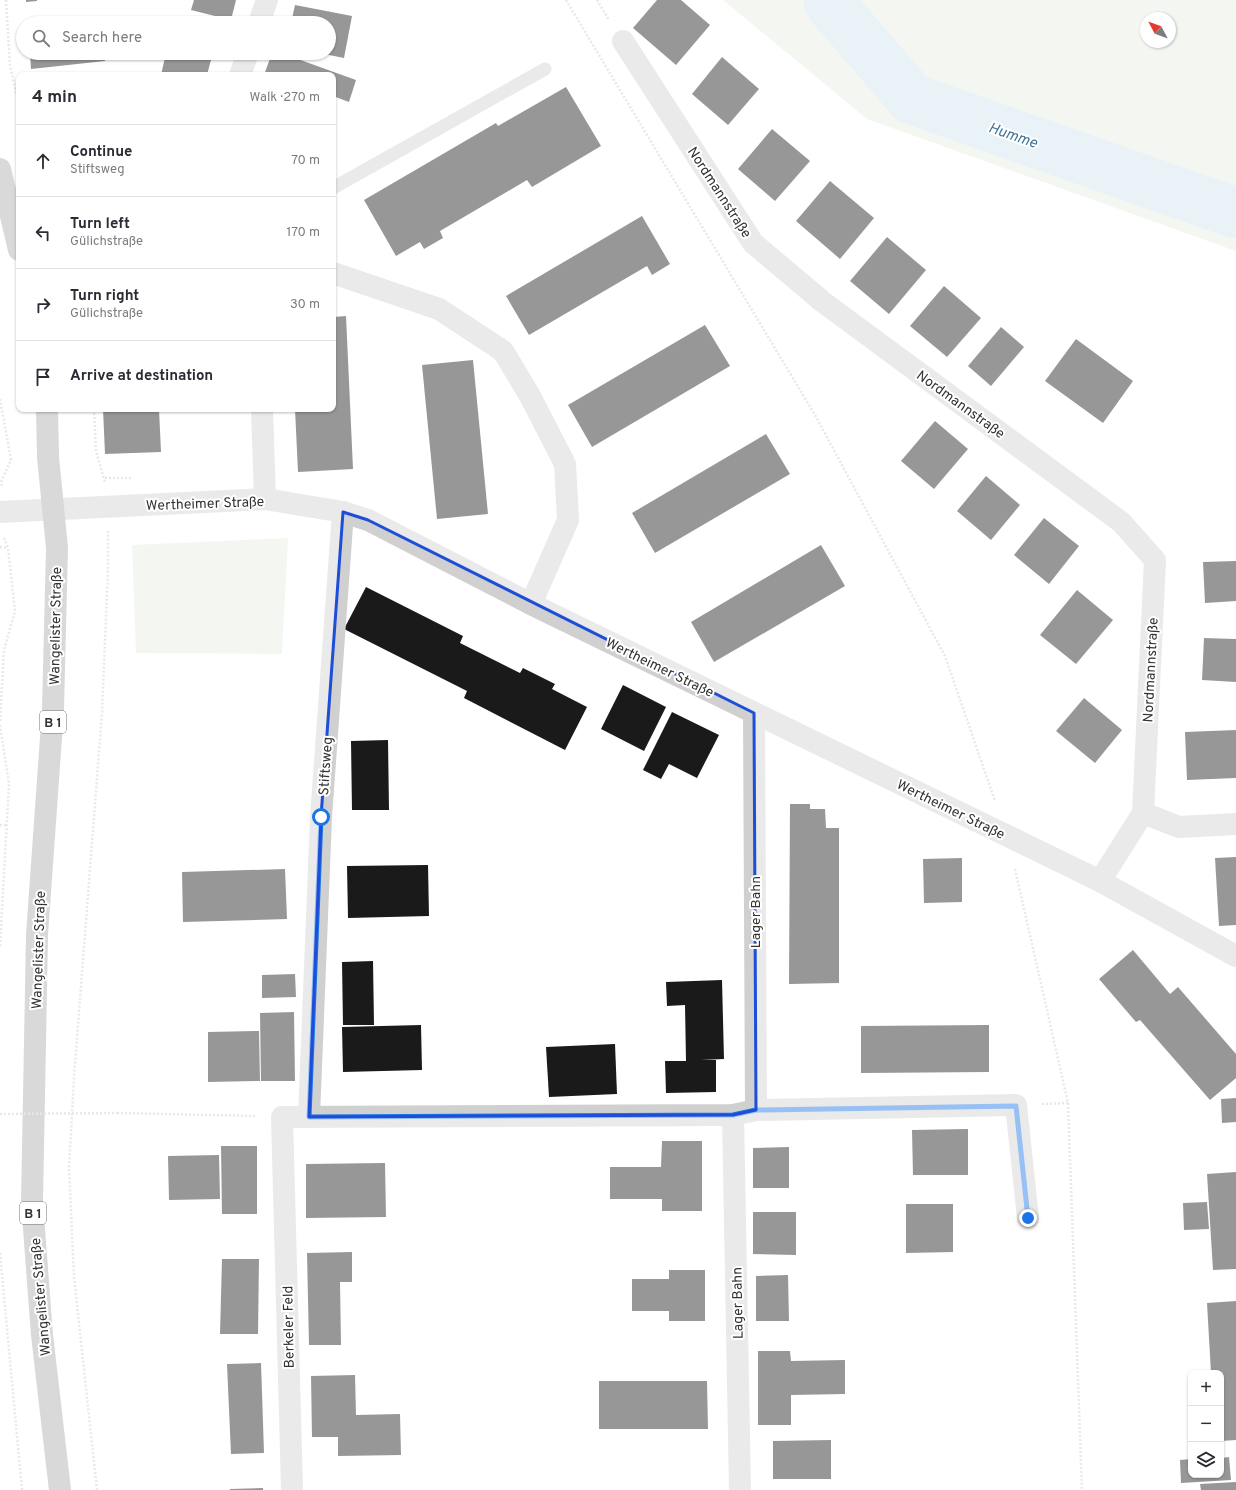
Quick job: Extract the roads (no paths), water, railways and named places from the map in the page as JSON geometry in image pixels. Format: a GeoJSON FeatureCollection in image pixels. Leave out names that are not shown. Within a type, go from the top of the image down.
{"type":"FeatureCollection","features":[{"type":"Feature","properties":{"kind":"main road"},"geometry":{"type":"LineString","coordinates":[[0,169],[16,237]]}},
{"type":"Feature","properties":{"kind":"main road","name":"Wangelister Straße"},"geometry":{"type":"LineString","coordinates":[[47,412],[52,509],[57,548],[54,709],[37,935],[32,1202],[42,1335],[60,1490]]}},
{"type":"Feature","properties":{"kind":"street"},"geometry":{"type":"LineString","coordinates":[[261,16],[267,0]]}},
{"type":"Feature","properties":{"kind":"street","name":"Nordmannstraße"},"geometry":{"type":"LineString","coordinates":[[623,41],[753,243],[823,302],[1121,522],[1155,560],[1143,812],[1100,881]]}},
{"type":"Feature","properties":{"kind":"street"},"geometry":{"type":"LineString","coordinates":[[241,72],[245,60]]}},
{"type":"Feature","properties":{"kind":"street"},"geometry":{"type":"LineString","coordinates":[[336,274],[439,310],[504,351],[526,389],[565,464],[568,520],[531,604]]}},
{"type":"Feature","properties":{"kind":"street"},"geometry":{"type":"LineString","coordinates":[[262,412],[265,499]]}},
{"type":"Feature","properties":{"kind":"street","name":"Wertheimer Straße"},"geometry":{"type":"LineString","coordinates":[[0,512],[265,499],[342,512],[368,520],[531,604],[1100,881],[1236,956]]}},
{"type":"Feature","properties":{"kind":"street","name":"Stiftsweg"},"geometry":{"type":"LineString","coordinates":[[309,1117],[321,817],[342,512]]}},
{"type":"Feature","properties":{"kind":"street","name":"Lager Bahn"},"geometry":{"type":"LineString","coordinates":[[754,713],[756,1110]]}},
{"type":"Feature","properties":{"kind":"street"},"geometry":{"type":"LineString","coordinates":[[1143,812],[1179,827],[1236,824]]}},
{"type":"Feature","properties":{"kind":"street"},"geometry":{"type":"LineString","coordinates":[[309,1117],[733,1115],[756,1110],[1016,1106],[1028,1218]]}},
{"type":"Feature","properties":{"kind":"street","name":"Lager Bahn"},"geometry":{"type":"LineString","coordinates":[[733,1115],[740,1490]]}},
{"type":"Feature","properties":{"kind":"street","name":"Berkeler Feld"},"geometry":{"type":"LineString","coordinates":[[292,1490],[282,1117],[309,1117]]}},
{"type":"Feature","properties":{"kind":"lane"},"geometry":{"type":"LineString","coordinates":[[336,186],[545,69]]}},
{"type":"Feature","properties":{"kind":"waterway","name":"Humme"},"geometry":{"type":"LineString","coordinates":[[829,0],[832,6],[912,99],[1236,213]]}}]}
